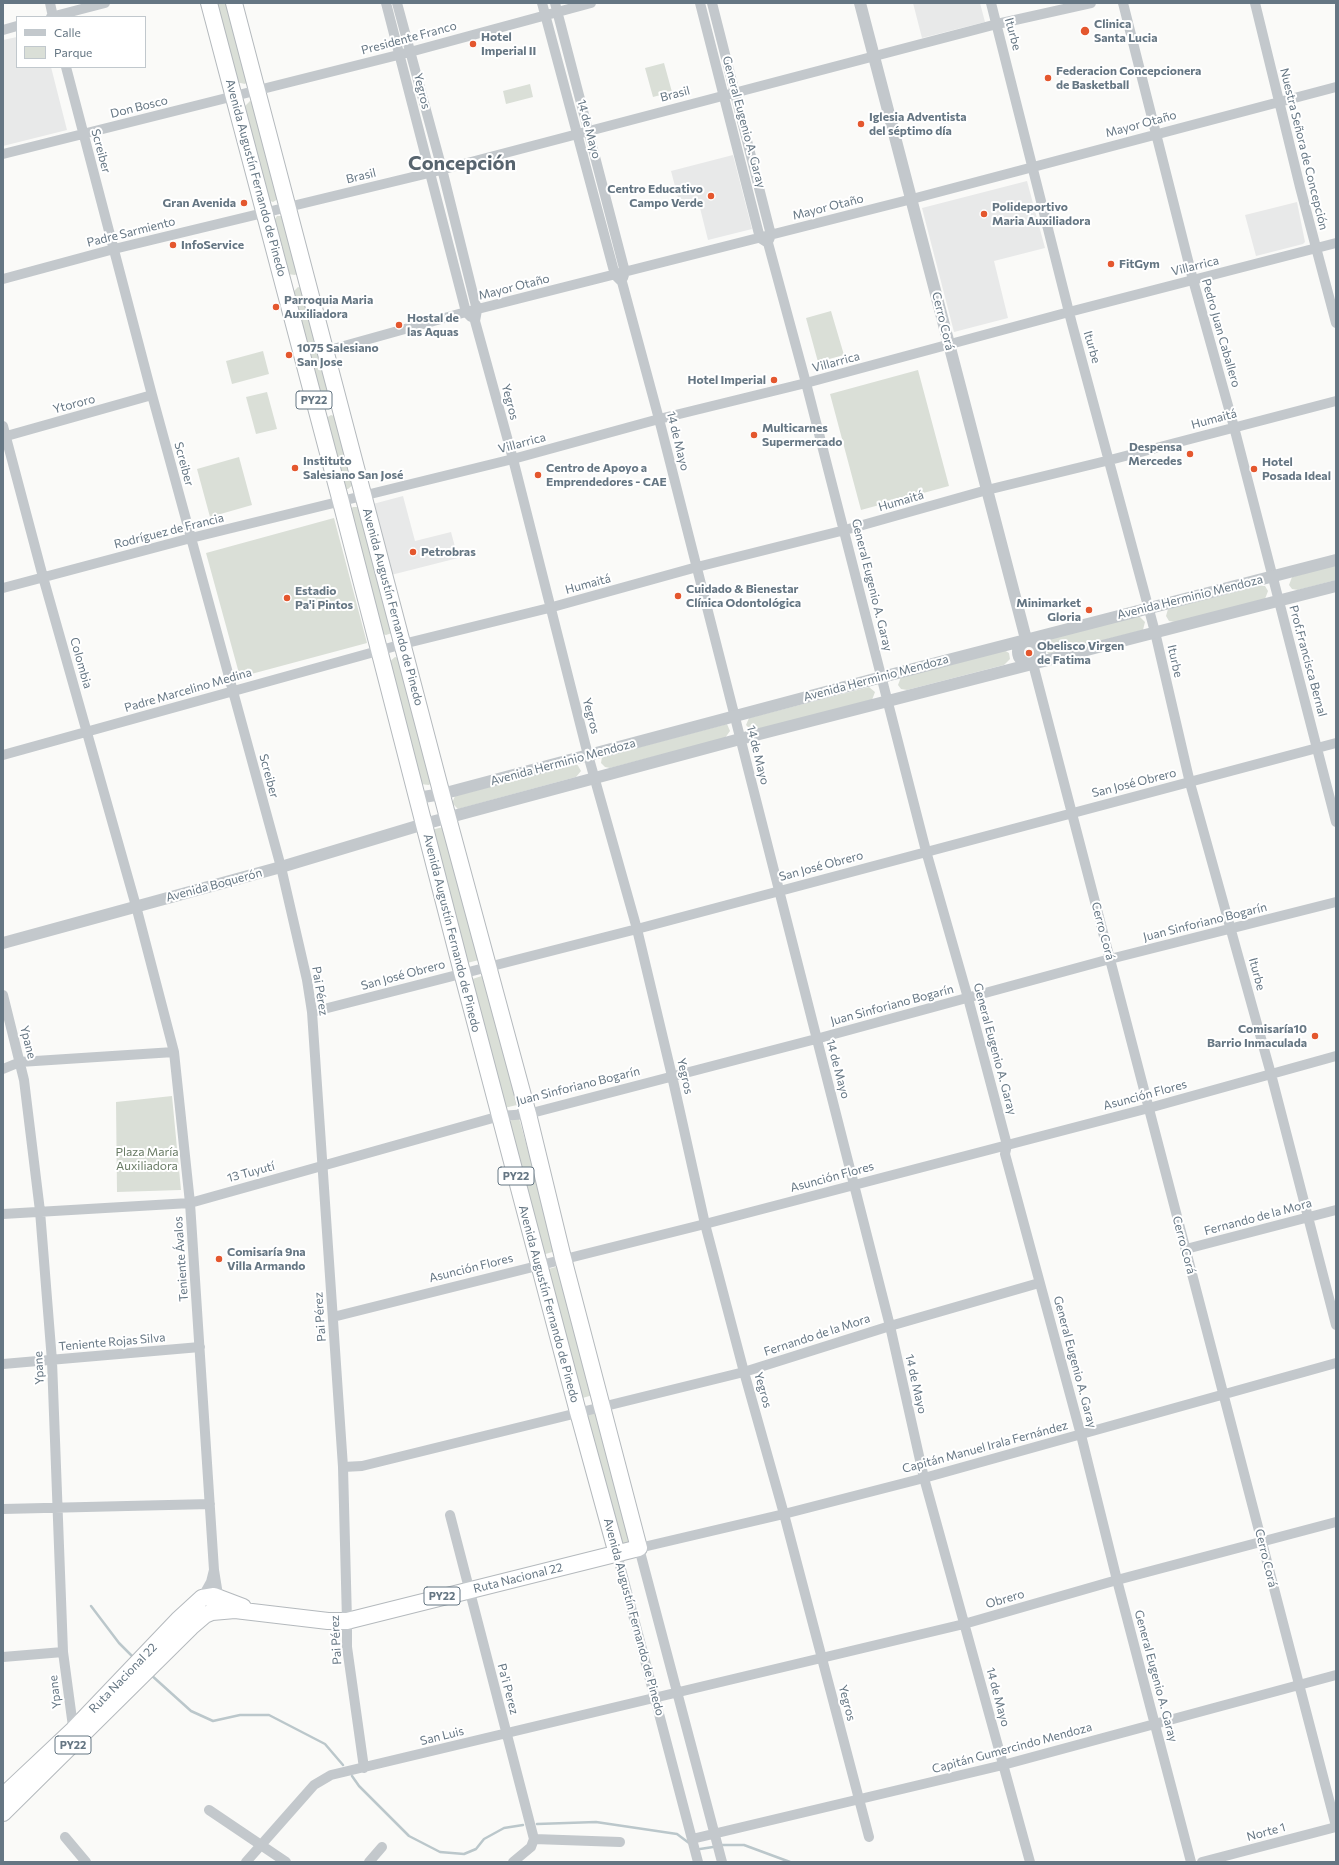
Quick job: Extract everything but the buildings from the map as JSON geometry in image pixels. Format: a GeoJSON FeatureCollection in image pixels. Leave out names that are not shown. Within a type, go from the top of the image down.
{"type":"FeatureCollection","features":[{"type":"Feature","properties":{"kind":"highway","name":"Avenida Augustín Fernando de Pinedo"},"geometry":{"type":"LineString","coordinates":[[209,3],[380,650],[462,972],[617,1554]]}},
{"type":"Feature","properties":{"kind":"highway","name":"Avenida Augustín Fernando de Pinedo"},"geometry":{"type":"LineString","coordinates":[[234,3],[487,966],[528,1114],[563,1258],[639,1548]]}},
{"type":"Feature","properties":{"kind":"highway","name":"Ruta Nacional 22"},"geometry":{"type":"LineString","coordinates":[[143,1667],[199,1620],[212,1612],[227,1610],[256,1612],[322,1621],[348,1621],[639,1548]]}},
{"type":"Feature","properties":{"kind":"highway","name":"Ruta Nacional 22"},"geometry":{"type":"LineString","coordinates":[[3,1814],[75,1736],[143,1667],[202,1598],[207,1596],[219,1598],[256,1612]]}},
{"type":"Feature","properties":{"kind":"highway","name":"Ruta Nacional 22"},"geometry":{"type":"LineString","coordinates":[[3,1796],[75,1736]]}},
{"type":"Feature","properties":{"kind":"street"},"geometry":{"type":"LineString","coordinates":[[50,3],[52,16]]}},
{"type":"Feature","properties":{"kind":"street"},"geometry":{"type":"LineString","coordinates":[[56,16],[105,3]]}},
{"type":"Feature","properties":{"kind":"street","name":"Yegros"},"geometry":{"type":"LineString","coordinates":[[386,3],[466,312],[475,321]]}},
{"type":"Feature","properties":{"kind":"street","name":"Yegros"},"geometry":{"type":"LineString","coordinates":[[397,3],[442,169],[477,310],[475,321],[513,459],[549,608],[588,755],[596,778],[637,929],[705,1224],[744,1372],[784,1514],[869,1837]]}},
{"type":"Feature","properties":{"kind":"street","name":"14 de Mayo"},"geometry":{"type":"LineString","coordinates":[[542,3],[582,132],[659,419],[736,716],[740,738],[890,1326],[924,1478],[1030,1862]]}},
{"type":"Feature","properties":{"kind":"street","name":"Presidente Franco"},"geometry":{"type":"LineString","coordinates":[[234,96],[410,52],[545,14],[556,7],[591,3]]}},
{"type":"Feature","properties":{"kind":"street","name":"General Eugenio A. Garay"},"geometry":{"type":"LineString","coordinates":[[700,3],[723,95],[767,239],[845,530],[926,851],[968,998],[1006,1145],[1005,1154],[1081,1435],[1117,1580],[1192,1862]]}},
{"type":"Feature","properties":{"kind":"street","name":"General Eugenio A. Garay"},"geometry":{"type":"LineString","coordinates":[[712,3],[734,92],[767,239]]}},
{"type":"Feature","properties":{"kind":"street","name":"Cerro Corá"},"geometry":{"type":"LineString","coordinates":[[860,3],[1026,639]]}},
{"type":"Feature","properties":{"kind":"street","name":"Iturbe"},"geometry":{"type":"LineString","coordinates":[[991,3],[1069,312],[1155,632],[1190,783],[1271,1074],[1336,1325]]}},
{"type":"Feature","properties":{"kind":"street","name":"Brasil"},"geometry":{"type":"LineString","coordinates":[[265,214],[429,173],[997,24],[1091,3]]}},
{"type":"Feature","properties":{"kind":"street","name":"Pedro Juan Caballero"},"geometry":{"type":"LineString","coordinates":[[1123,3],[1193,280],[1234,427],[1272,577]]}},
{"type":"Feature","properties":{"kind":"street","name":"Nuestra Señora de Concepción"},"geometry":{"type":"LineString","coordinates":[[1255,3],[1278,102],[1336,324]]}},
{"type":"Feature","properties":{"kind":"street","name":"14 de Mayo"},"geometry":{"type":"LineString","coordinates":[[556,7],[582,132]]}},
{"type":"Feature","properties":{"kind":"street"},"geometry":{"type":"LineString","coordinates":[[3,30],[16,26]]}},
{"type":"Feature","properties":{"kind":"street","name":"Screiber"},"geometry":{"type":"LineString","coordinates":[[66,68],[152,396],[280,867]]}},
{"type":"Feature","properties":{"kind":"street","name":"Mayor Otaño"},"geometry":{"type":"LineString","coordinates":[[326,351],[466,312],[621,276],[767,239],[1155,133],[1336,87]]}},
{"type":"Feature","properties":{"kind":"street","name":"Don Bosco"},"geometry":{"type":"LineString","coordinates":[[3,154],[234,96]]}},
{"type":"Feature","properties":{"kind":"street","name":"Padre Sarmiento"},"geometry":{"type":"LineString","coordinates":[[3,279],[114,249],[265,214]]}},
{"type":"Feature","properties":{"kind":"street","name":"Villarrica"},"geometry":{"type":"LineString","coordinates":[[341,502],[513,459],[659,419],[806,383],[1069,312],[1336,243]]}},
{"type":"Feature","properties":{"kind":"street","name":"Ytororo"},"geometry":{"type":"LineString","coordinates":[[4,433],[152,396]]}},
{"type":"Feature","properties":{"kind":"street","name":"Humaitá"},"geometry":{"type":"LineString","coordinates":[[380,650],[549,608],[697,567],[845,530],[987,490],[1110,460],[1336,401]]}},
{"type":"Feature","properties":{"kind":"street","name":"Colombia"},"geometry":{"type":"LineString","coordinates":[[4,433],[136,906]]}},
{"type":"Feature","properties":{"kind":"street","name":"Rodríguez de Francia"},"geometry":{"type":"LineString","coordinates":[[3,588],[191,538],[341,502]]}},
{"type":"Feature","properties":{"kind":"street","name":"Avenida Herminio Mendoza"},"geometry":{"type":"LineString","coordinates":[[417,798],[442,794],[1148,607],[1336,560]]}},
{"type":"Feature","properties":{"kind":"street","name":"Prof.Francisca Bernal"},"geometry":{"type":"LineString","coordinates":[[1272,577],[1336,822]]}},
{"type":"Feature","properties":{"kind":"street","name":"Avenida Herminio Mendoza"},"geometry":{"type":"LineString","coordinates":[[424,824],[740,738],[1155,632],[1279,602],[1336,586]]}},
{"type":"Feature","properties":{"kind":"street"},"geometry":{"type":"LineString","coordinates":[[1026,639],[1034,642],[1040,649],[1039,655],[1032,664],[1023,662],[1017,655],[1018,647],[1026,639]]}},
{"type":"Feature","properties":{"kind":"street","name":"Padre Marcelino Medina"},"geometry":{"type":"LineString","coordinates":[[3,755],[380,650]]}},
{"type":"Feature","properties":{"kind":"street","name":"Cerro Corá"},"geometry":{"type":"LineString","coordinates":[[1032,664],[1336,1826]]}},
{"type":"Feature","properties":{"kind":"street","name":"San José Obrero"},"geometry":{"type":"LineString","coordinates":[[312,1012],[462,972],[637,929],[1071,812],[1190,783],[1336,743]]}},
{"type":"Feature","properties":{"kind":"street","name":"Avenida Boquerón"},"geometry":{"type":"LineString","coordinates":[[3,943],[280,867],[424,824]]}},
{"type":"Feature","properties":{"kind":"street","name":"Pai Pérez"},"geometry":{"type":"LineString","coordinates":[[280,867],[307,980],[312,1012],[343,1467],[348,1621],[347,1647],[364,1768]]}},
{"type":"Feature","properties":{"kind":"street","name":"Juan Sinforiano Bogarín"},"geometry":{"type":"LineString","coordinates":[[500,1116],[528,1114],[816,1039],[1110,959],[1336,902]]}},
{"type":"Feature","properties":{"kind":"street","name":"Teniente Ávalos"},"geometry":{"type":"LineString","coordinates":[[136,906],[174,1052],[190,1203],[214,1570],[219,1598]]}},
{"type":"Feature","properties":{"kind":"street","name":"Ypane"},"geometry":{"type":"LineString","coordinates":[[3,995],[24,1080],[40,1211],[52,1361],[63,1652],[75,1736]]}},
{"type":"Feature","properties":{"kind":"street"},"geometry":{"type":"LineString","coordinates":[[3,1069],[20,1062],[174,1052]]}},
{"type":"Feature","properties":{"kind":"street","name":"Asunción Flores"},"geometry":{"type":"LineString","coordinates":[[333,1317],[563,1258],[705,1224],[1149,1108],[1336,1056]]}},
{"type":"Feature","properties":{"kind":"street","name":"13 Tuyutí"},"geometry":{"type":"LineString","coordinates":[[3,1214],[190,1203],[500,1116]]}},
{"type":"Feature","properties":{"kind":"street","name":"Fernando de la Mora"},"geometry":{"type":"LineString","coordinates":[[1186,1249],[1336,1210]]}},
{"type":"Feature","properties":{"kind":"street","name":"Fernando de la Mora"},"geometry":{"type":"LineString","coordinates":[[343,1467],[362,1466],[744,1372],[890,1326],[1039,1283]]}},
{"type":"Feature","properties":{"kind":"street","name":"Teniente Rojas Silva"},"geometry":{"type":"LineString","coordinates":[[3,1364],[52,1361],[200,1347]]}},
{"type":"Feature","properties":{"kind":"street","name":"Capitán Manuel Irala Fernández"},"geometry":{"type":"LineString","coordinates":[[639,1548],[784,1514],[924,1478],[1081,1435],[1223,1393],[1336,1363]]}},
{"type":"Feature","properties":{"kind":"street"},"geometry":{"type":"LineString","coordinates":[[3,1508],[210,1504]]}},
{"type":"Feature","properties":{"kind":"street","name":"Pa'i Perez"},"geometry":{"type":"LineString","coordinates":[[450,1515],[468,1590],[534,1839]]}},
{"type":"Feature","properties":{"kind":"street","name":"Obrero"},"geometry":{"type":"LineString","coordinates":[[678,1692],[964,1624],[1117,1580],[1336,1522]]}},
{"type":"Feature","properties":{"kind":"street","name":"Avenida Augustín Fernando de Pinedo"},"geometry":{"type":"LineString","coordinates":[[639,1548],[722,1862]]}},
{"type":"Feature","properties":{"kind":"street","name":"Avenida Augustín Fernando de Pinedo"},"geometry":{"type":"LineString","coordinates":[[617,1554],[656,1697],[698,1862]]}},
{"type":"Feature","properties":{"kind":"street"},"geometry":{"type":"LineString","coordinates":[[214,1570],[211,1582],[202,1598],[201,1607],[204,1610],[212,1612],[218,1607],[219,1598]]}},
{"type":"Feature","properties":{"kind":"street"},"geometry":{"type":"LineString","coordinates":[[3,1657],[63,1652]]}},
{"type":"Feature","properties":{"kind":"street","name":"Capitán Gumercindo Mendoza"},"geometry":{"type":"LineString","coordinates":[[692,1839],[1003,1765],[1336,1675]]}},
{"type":"Feature","properties":{"kind":"street","name":"San Luis"},"geometry":{"type":"LineString","coordinates":[[246,1862],[314,1785],[331,1775],[678,1692]]}},
{"type":"Feature","properties":{"kind":"street"},"geometry":{"type":"LineString","coordinates":[[209,1810],[286,1862]]}},
{"type":"Feature","properties":{"kind":"street","name":"Norte 1"},"geometry":{"type":"LineString","coordinates":[[1202,1862],[1336,1826]]}},
{"type":"Feature","properties":{"kind":"street"},"geometry":{"type":"LineString","coordinates":[[66,1837],[86,1862]]}},
{"type":"Feature","properties":{"kind":"street"},"geometry":{"type":"LineString","coordinates":[[513,1862],[531,1847],[534,1839],[620,1842]]}},
{"type":"Feature","properties":{"kind":"street"},"geometry":{"type":"LineString","coordinates":[[369,1862],[382,1847]]}},
{"type":"Feature","properties":{"kind":"shaded area"},"geometry":{"type":"Polygon","coordinates":[[[913,3],[980,3],[985,22],[922,38],[913,3]]]}},
{"type":"Feature","properties":{"kind":"shaded area"},"geometry":{"type":"Polygon","coordinates":[[[16,37],[16,68],[51,68],[67,130],[3,146],[3,40],[16,37]]]}},
{"type":"Feature","properties":{"kind":"shaded area","name":"Centro Educativo Campo Verde"},"geometry":{"type":"Polygon","coordinates":[[[733,155],[752,229],[708,240],[699,204],[681,209],[671,171],[733,155]]]}},
{"type":"Feature","properties":{"kind":"shaded area"},"geometry":{"type":"Polygon","coordinates":[[[1027,181],[1045,248],[994,261],[1008,318],[954,332],[922,208],[1027,181]]]}},
{"type":"Feature","properties":{"kind":"shaded area"},"geometry":{"type":"Polygon","coordinates":[[[1297,202],[1305,242],[1303,244],[1256,256],[1245,215],[1297,202]]]}},
{"type":"Feature","properties":{"kind":"shaded area","name":"Petrobras"},"geometry":{"type":"Polygon","coordinates":[[[403,496],[415,541],[451,532],[458,558],[391,575],[373,504],[403,496]]]}},
{"type":"Feature","properties":{"kind":"green space"},"geometry":{"type":"Polygon","coordinates":[[[215,3],[229,3],[247,82],[245,84],[236,82],[215,3]]]}},
{"type":"Feature","properties":{"kind":"green space"},"geometry":{"type":"Polygon","coordinates":[[[664,63],[672,92],[653,97],[645,68],[664,63]]]}},
{"type":"Feature","properties":{"kind":"green space"},"geometry":{"type":"Polygon","coordinates":[[[530,84],[533,97],[506,104],[503,91],[530,84]]]}},
{"type":"Feature","properties":{"kind":"green space"},"geometry":{"type":"Polygon","coordinates":[[[250,101],[253,102],[278,199],[273,202],[267,200],[243,108],[250,101]]]}},
{"type":"Feature","properties":{"kind":"green space"},"geometry":{"type":"Polygon","coordinates":[[[277,216],[283,216],[298,273],[295,275],[287,274],[273,222],[277,216]]]}},
{"type":"Feature","properties":{"kind":"green space"},"geometry":{"type":"Polygon","coordinates":[[[298,287],[301,288],[331,403],[326,405],[323,405],[292,293],[298,287]]]}},
{"type":"Feature","properties":{"kind":"green space"},"geometry":{"type":"Polygon","coordinates":[[[831,311],[844,355],[818,362],[806,318],[831,311]]]}},
{"type":"Feature","properties":{"kind":"green space"},"geometry":{"type":"Polygon","coordinates":[[[263,351],[269,374],[232,384],[226,361],[263,351]]]}},
{"type":"Feature","properties":{"kind":"green space"},"geometry":{"type":"Polygon","coordinates":[[[918,370],[949,486],[861,510],[830,394],[918,370]]]}},
{"type":"Feature","properties":{"kind":"green space"},"geometry":{"type":"Polygon","coordinates":[[[267,392],[277,429],[256,434],[246,397],[267,392]]]}},
{"type":"Feature","properties":{"kind":"green space"},"geometry":{"type":"Polygon","coordinates":[[[331,415],[334,416],[354,484],[348,489],[345,489],[326,418],[331,415]]]}},
{"type":"Feature","properties":{"kind":"green space"},"geometry":{"type":"Polygon","coordinates":[[[239,457],[252,505],[210,517],[197,469],[239,457]]]}},
{"type":"Feature","properties":{"kind":"green space"},"geometry":{"type":"Polygon","coordinates":[[[353,507],[358,507],[392,633],[386,635],[380,633],[350,509],[353,507]]]}},
{"type":"Feature","properties":{"kind":"green space","name":"Estadio Pa'i Pintos"},"geometry":{"type":"Polygon","coordinates":[[[334,518],[367,643],[240,677],[206,553],[334,518]]]}},
{"type":"Feature","properties":{"kind":"green space"},"geometry":{"type":"Polygon","coordinates":[[[1336,565],[1336,580],[1298,590],[1292,589],[1289,585],[1292,577],[1336,565]]]}},
{"type":"Feature","properties":{"kind":"green space"},"geometry":{"type":"Polygon","coordinates":[[[1259,586],[1265,586],[1268,591],[1265,599],[1175,622],[1169,621],[1166,616],[1168,609],[1259,586]]]}},
{"type":"Feature","properties":{"kind":"green space"},"geometry":{"type":"Polygon","coordinates":[[[1139,616],[1145,622],[1143,630],[1049,654],[1043,648],[1046,640],[1139,616]]]}},
{"type":"Feature","properties":{"kind":"green space"},"geometry":{"type":"Polygon","coordinates":[[[1004,650],[1009,653],[1010,659],[1004,665],[907,690],[901,689],[898,685],[901,677],[1004,650]]]}},
{"type":"Feature","properties":{"kind":"green space"},"geometry":{"type":"Polygon","coordinates":[[[395,657],[398,658],[431,783],[429,785],[420,784],[388,663],[395,657]]]}},
{"type":"Feature","properties":{"kind":"green space"},"geometry":{"type":"Polygon","coordinates":[[[869,687],[875,692],[872,700],[752,731],[746,725],[749,718],[869,687]]]}},
{"type":"Feature","properties":{"kind":"green space"},"geometry":{"type":"Polygon","coordinates":[[[727,724],[730,731],[725,738],[610,768],[605,767],[601,763],[602,757],[727,724]]]}},
{"type":"Feature","properties":{"kind":"green space"},"geometry":{"type":"Polygon","coordinates":[[[577,764],[581,771],[576,777],[458,809],[452,803],[455,796],[577,764]]]}},
{"type":"Feature","properties":{"kind":"green space"},"geometry":{"type":"Polygon","coordinates":[[[443,827],[479,960],[467,963],[431,830],[443,827]]]}},
{"type":"Feature","properties":{"kind":"green space"},"geometry":{"type":"Polygon","coordinates":[[[482,976],[517,1105],[504,1108],[469,980],[482,976]]]}},
{"type":"Feature","properties":{"kind":"green space","name":"Plaza María Auxiliadora"},"geometry":{"type":"Polygon","coordinates":[[[172,1096],[181,1190],[117,1192],[116,1102],[172,1096]]]}},
{"type":"Feature","properties":{"kind":"green space"},"geometry":{"type":"Polygon","coordinates":[[[519,1118],[556,1251],[542,1255],[505,1122],[519,1118]]]}},
{"type":"Feature","properties":{"kind":"green space"},"geometry":{"type":"Polygon","coordinates":[[[559,1266],[593,1395],[579,1399],[545,1270],[559,1266]]]}},
{"type":"Feature","properties":{"kind":"green space"},"geometry":{"type":"Polygon","coordinates":[[[595,1409],[632,1541],[616,1545],[581,1413],[595,1409]]]}},
{"type":"Feature","properties":{"kind":"waterway"},"geometry":{"type":"LineString","coordinates":[[91,1606],[119,1643],[134,1658]]}},
{"type":"Feature","properties":{"kind":"waterway"},"geometry":{"type":"LineString","coordinates":[[150,1674],[191,1711],[213,1721],[240,1715],[269,1715],[325,1744],[343,1765]]}},
{"type":"Feature","properties":{"kind":"waterway"},"geometry":{"type":"LineString","coordinates":[[352,1776],[359,1786],[409,1836],[440,1852],[464,1854],[476,1849],[484,1839],[504,1828],[523,1825]]}},
{"type":"Feature","properties":{"kind":"waterway"},"geometry":{"type":"LineString","coordinates":[[537,1824],[596,1822],[677,1834],[689,1843]]}},
{"type":"Feature","properties":{"kind":"waterway"},"geometry":{"type":"LineString","coordinates":[[722,1845],[744,1845],[790,1862]]}},
{"type":"Feature","properties":{"kind":"waterway"},"geometry":{"type":"LineString","coordinates":[[700,1849],[713,1847]]}},
{"type":"Feature","properties":{"kind":"place","name":"Clinica Santa Lucia"},"geometry":{"type":"Point","coordinates":[1085,31]}},
{"type":"Feature","properties":{"kind":"place","name":"Hotel Imperial II"},"geometry":{"type":"Point","coordinates":[473,44]}},
{"type":"Feature","properties":{"kind":"place","name":"Federacion Concepcionera de Basketball"},"geometry":{"type":"Point","coordinates":[1048,78]}},
{"type":"Feature","properties":{"kind":"place","name":"Iglesia Adventista del séptimo día"},"geometry":{"type":"Point","coordinates":[861,124]}},
{"type":"Feature","properties":{"kind":"place","name":"Centro Educativo Campo Verde"},"geometry":{"type":"Point","coordinates":[711,196]}},
{"type":"Feature","properties":{"kind":"place","name":"Gran Avenida"},"geometry":{"type":"Point","coordinates":[244,203]}},
{"type":"Feature","properties":{"kind":"place","name":"Polideportivo Maria Auxiliadora"},"geometry":{"type":"Point","coordinates":[984,214]}},
{"type":"Feature","properties":{"kind":"place","name":"InfoService"},"geometry":{"type":"Point","coordinates":[173,245]}},
{"type":"Feature","properties":{"kind":"place","name":"FitGym"},"geometry":{"type":"Point","coordinates":[1111,264]}},
{"type":"Feature","properties":{"kind":"place","name":"Parroquia Maria Auxiliadora"},"geometry":{"type":"Point","coordinates":[276,307]}},
{"type":"Feature","properties":{"kind":"place","name":"Hostal de las Aquas"},"geometry":{"type":"Point","coordinates":[399,325]}},
{"type":"Feature","properties":{"kind":"place","name":"1075 Salesiano San Jose"},"geometry":{"type":"Point","coordinates":[289,355]}},
{"type":"Feature","properties":{"kind":"place","name":"Hotel Imperial"},"geometry":{"type":"Point","coordinates":[774,380]}},
{"type":"Feature","properties":{"kind":"place","name":"Multicarnes Supermercado"},"geometry":{"type":"Point","coordinates":[754,435]}},
{"type":"Feature","properties":{"kind":"place","name":"Despensa Mercedes"},"geometry":{"type":"Point","coordinates":[1190,454]}},
{"type":"Feature","properties":{"kind":"place","name":"Instituto Salesiano San José"},"geometry":{"type":"Point","coordinates":[295,468]}},
{"type":"Feature","properties":{"kind":"place","name":"Hotel Posada Ideal"},"geometry":{"type":"Point","coordinates":[1254,469]}},
{"type":"Feature","properties":{"kind":"place","name":"Centro de Apoyo a Emprendedores - CAE"},"geometry":{"type":"Point","coordinates":[538,475]}},
{"type":"Feature","properties":{"kind":"place","name":"Petrobras"},"geometry":{"type":"Point","coordinates":[413,552]}},
{"type":"Feature","properties":{"kind":"place","name":"Cuidado & Bienestar Clínica Odontológica"},"geometry":{"type":"Point","coordinates":[678,596]}},
{"type":"Feature","properties":{"kind":"place","name":"Estadio Pa'i Pintos"},"geometry":{"type":"Point","coordinates":[287,598]}},
{"type":"Feature","properties":{"kind":"place","name":"Minimarket Gloria"},"geometry":{"type":"Point","coordinates":[1089,610]}},
{"type":"Feature","properties":{"kind":"place","name":"Obelisco Virgen de Fatima"},"geometry":{"type":"Point","coordinates":[1029,653]}},
{"type":"Feature","properties":{"kind":"place","name":"Comisaría10 Barrio Inmaculada"},"geometry":{"type":"Point","coordinates":[1315,1036]}},
{"type":"Feature","properties":{"kind":"place","name":"Comisaría 9na Villa Armando"},"geometry":{"type":"Point","coordinates":[219,1259]}},
{"type":"Feature","properties":{"kind":"district","name":"Concepción"},"geometry":{"type":"Point","coordinates":[462,163]}}]}
